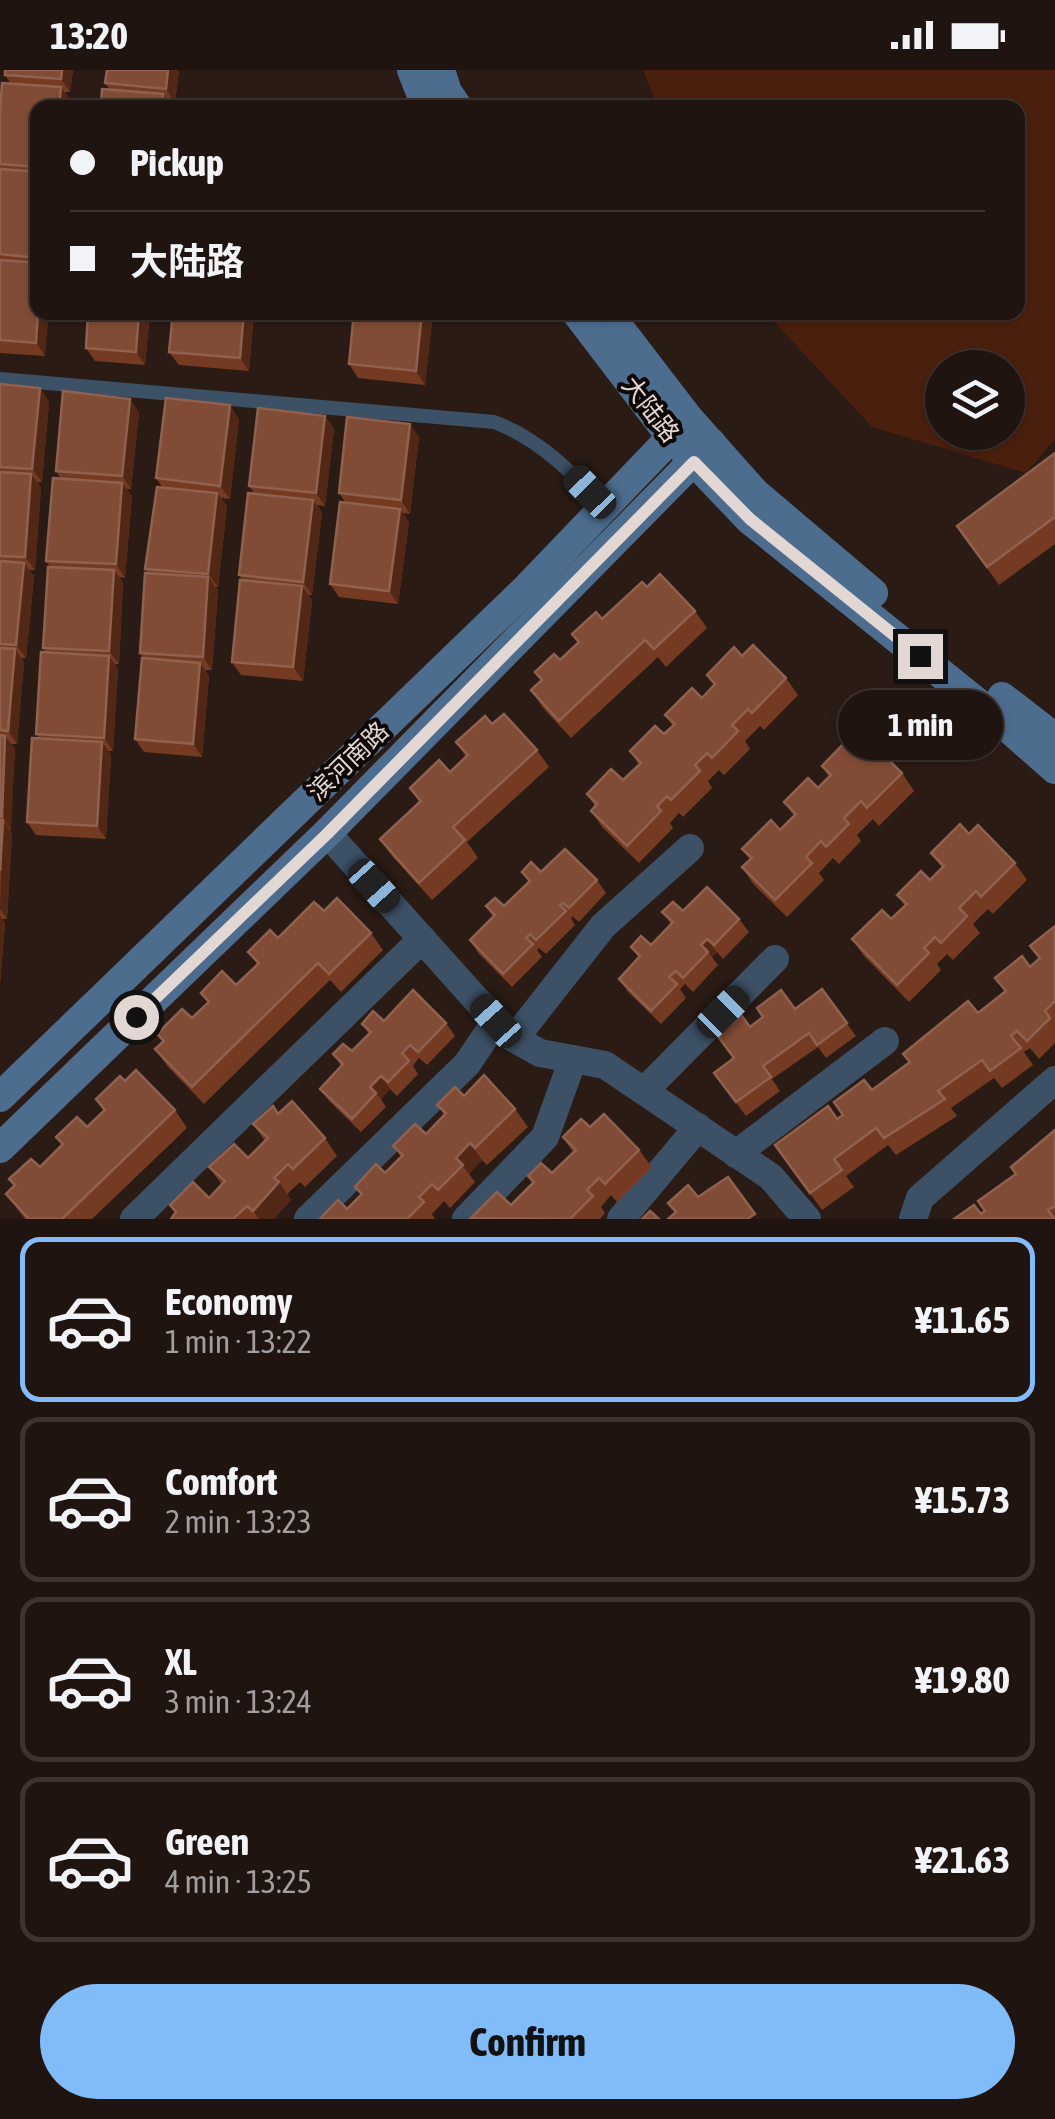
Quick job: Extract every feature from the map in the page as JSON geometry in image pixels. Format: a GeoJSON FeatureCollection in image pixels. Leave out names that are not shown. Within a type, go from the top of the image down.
{"type":"FeatureCollection","features":[{"type":"Feature","properties":{"kind":"street"},"geometry":{"type":"LineString","coordinates":[[412,70],[424,100]]}},
{"type":"Feature","properties":{"kind":"street"},"geometry":{"type":"LineString","coordinates":[[440,70],[452,100]]}},
{"type":"Feature","properties":{"kind":"street","name":"大陆路"},"geometry":{"type":"LineString","coordinates":[[583,320],[702,452],[750,519],[1055,768]]}},
{"type":"Feature","properties":{"kind":"street","name":"大陆路"},"geometry":{"type":"LineString","coordinates":[[611,320],[681,428]]}},
{"type":"Feature","properties":{"kind":"street","name":"滨河南路"},"geometry":{"type":"LineString","coordinates":[[0,1097],[528,588],[681,428]]}},
{"type":"Feature","properties":{"kind":"street"},"geometry":{"type":"LineString","coordinates":[[0,1148],[327,834],[702,452]]}},
{"type":"Feature","properties":{"kind":"street","name":"大陆路"},"geometry":{"type":"LineString","coordinates":[[702,452],[1055,738]]}},
{"type":"Feature","properties":{"kind":"street"},"geometry":{"type":"LineString","coordinates":[[327,834],[505,1030],[540,1053],[605,1065],[771,1177],[807,1219]]}},
{"type":"Feature","properties":{"kind":"street"},"geometry":{"type":"LineString","coordinates":[[308,1219],[505,1030],[603,926],[690,848]]}},
{"type":"Feature","properties":{"kind":"street"},"geometry":{"type":"LineString","coordinates":[[134,1219],[422,939]]}},
{"type":"Feature","properties":{"kind":"street"},"geometry":{"type":"LineString","coordinates":[[644,1091],[775,959]]}},
{"type":"Feature","properties":{"kind":"street"},"geometry":{"type":"LineString","coordinates":[[736,1154],[886,1041]]}},
{"type":"Feature","properties":{"kind":"street"},"geometry":{"type":"LineString","coordinates":[[466,1219],[544,1137],[573,1059]]}},
{"type":"Feature","properties":{"kind":"street"},"geometry":{"type":"LineString","coordinates":[[913,1219],[920,1198],[1055,1080]]}},
{"type":"Feature","properties":{"kind":"street"},"geometry":{"type":"LineString","coordinates":[[621,1219],[698,1127]]}},
{"type":"Feature","properties":{"kind":"lane"},"geometry":{"type":"LineString","coordinates":[[0,379],[494,422],[523,433],[576,478],[628,531]]}},
{"type":"Feature","properties":{"kind":"shaded area"},"geometry":{"type":"Polygon","coordinates":[[[643,70],[1055,70],[1055,439],[1026,473],[949,450],[1025,450],[1025,350],[925,350],[925,443],[872,427],[773,320],[1025,320],[1025,100],[655,100],[643,70]]]}},
{"type":"Feature","properties":{"kind":"building"},"geometry":{"type":"Polygon","coordinates":[[[5,70],[62,70],[61,79],[5,75],[5,70]]]}},
{"type":"Feature","properties":{"kind":"building"},"geometry":{"type":"Polygon","coordinates":[[[107,70],[168,70],[166,89],[105,83],[107,70]]]}},
{"type":"Feature","properties":{"kind":"building"},"geometry":{"type":"Polygon","coordinates":[[[2,83],[61,87],[60,100],[30,100],[30,166],[0,164],[2,83]]]}},
{"type":"Feature","properties":{"kind":"building"},"geometry":{"type":"Polygon","coordinates":[[[102,89],[163,94],[163,100],[101,100],[102,89]]]}},
{"type":"Feature","properties":{"kind":"building"},"geometry":{"type":"Polygon","coordinates":[[[0,169],[30,171],[30,257],[0,254],[0,169]]]}},
{"type":"Feature","properties":{"kind":"building"},"geometry":{"type":"Polygon","coordinates":[[[0,260],[30,262],[30,320],[37,320],[36,343],[0,340],[0,260]]]}},
{"type":"Feature","properties":{"kind":"building"},"geometry":{"type":"Polygon","coordinates":[[[88,320],[138,320],[136,352],[86,348],[88,320]]]}},
{"type":"Feature","properties":{"kind":"building"},"geometry":{"type":"Polygon","coordinates":[[[172,320],[243,320],[240,358],[169,352],[172,320]]]}},
{"type":"Feature","properties":{"kind":"building"},"geometry":{"type":"Polygon","coordinates":[[[353,320],[421,320],[416,371],[349,364],[353,320]]]}},
{"type":"Feature","properties":{"kind":"building"},"geometry":{"type":"Polygon","coordinates":[[[0,384],[40,388],[32,469],[0,467],[0,384]]]}},
{"type":"Feature","properties":{"kind":"building"},"geometry":{"type":"Polygon","coordinates":[[[63,391],[130,399],[122,476],[56,471],[63,391]]]}},
{"type":"Feature","properties":{"kind":"building"},"geometry":{"type":"Polygon","coordinates":[[[166,398],[230,405],[220,486],[156,478],[166,398]]]}},
{"type":"Feature","properties":{"kind":"building"},"geometry":{"type":"Polygon","coordinates":[[[258,408],[325,416],[316,493],[249,486],[258,408]]]}},
{"type":"Feature","properties":{"kind":"building"},"geometry":{"type":"Polygon","coordinates":[[[347,417],[410,424],[401,500],[339,493],[347,417]]]}},
{"type":"Feature","properties":{"kind":"building"},"geometry":{"type":"Polygon","coordinates":[[[1055,453],[1055,517],[987,567],[957,526],[1055,453]]]}},
{"type":"Feature","properties":{"kind":"building"},"geometry":{"type":"Polygon","coordinates":[[[0,472],[31,474],[25,557],[0,556],[0,472]]]}},
{"type":"Feature","properties":{"kind":"building"},"geometry":{"type":"Polygon","coordinates":[[[53,478],[122,483],[116,564],[46,561],[53,478]]]}},
{"type":"Feature","properties":{"kind":"building"},"geometry":{"type":"Polygon","coordinates":[[[157,487],[217,493],[208,574],[145,569],[157,487]]]}},
{"type":"Feature","properties":{"kind":"building"},"geometry":{"type":"Polygon","coordinates":[[[248,493],[313,500],[303,582],[239,575],[248,493]]]}},
{"type":"Feature","properties":{"kind":"building"},"geometry":{"type":"Polygon","coordinates":[[[340,502],[400,509],[389,591],[330,584],[340,502]]]}},
{"type":"Feature","properties":{"kind":"building"},"geometry":{"type":"Polygon","coordinates":[[[0,561],[24,563],[16,645],[0,644],[0,561]]]}},
{"type":"Feature","properties":{"kind":"building"},"geometry":{"type":"Polygon","coordinates":[[[48,567],[114,570],[109,651],[43,648],[48,567]]]}},
{"type":"Feature","properties":{"kind":"building"},"geometry":{"type":"Polygon","coordinates":[[[145,573],[208,577],[203,657],[140,653],[145,573]]]}},
{"type":"Feature","properties":{"kind":"building"},"geometry":{"type":"Polygon","coordinates":[[[660,574],[695,611],[654,649],[645,640],[559,721],[531,690],[542,680],[535,672],[554,654],[560,660],[579,642],[572,634],[596,612],[602,619],[642,582],[647,587],[660,574]]]}},
{"type":"Feature","properties":{"kind":"building"},"geometry":{"type":"Polygon","coordinates":[[[240,580],[302,586],[293,667],[232,662],[240,580]]]}},
{"type":"Feature","properties":{"kind":"building"},"geometry":{"type":"Polygon","coordinates":[[[753,645],[786,678],[752,713],[748,709],[732,725],[738,731],[712,758],[707,753],[695,765],[700,771],[671,800],[667,796],[657,806],[661,811],[627,846],[591,811],[597,804],[587,794],[611,769],[623,780],[641,763],[630,751],[655,726],[664,734],[675,724],[665,715],[692,688],[702,698],[715,684],[707,675],[734,647],[742,656],[753,645]]]}},
{"type":"Feature","properties":{"kind":"building"},"geometry":{"type":"Polygon","coordinates":[[[0,648],[15,649],[8,731],[0,730],[0,648]]]}},
{"type":"Feature","properties":{"kind":"building"},"geometry":{"type":"Polygon","coordinates":[[[41,652],[109,656],[104,738],[36,734],[41,652]]]}},
{"type":"Feature","properties":{"kind":"building"},"geometry":{"type":"Polygon","coordinates":[[[142,658],[200,663],[193,744],[135,739],[142,658]]]}},
{"type":"Feature","properties":{"kind":"building"},"geometry":{"type":"Polygon","coordinates":[[[504,714],[537,750],[453,827],[465,840],[419,883],[380,839],[421,801],[410,788],[439,760],[450,772],[468,755],[456,742],[485,716],[492,724],[504,714]]]}},
{"type":"Feature","properties":{"kind":"building"},"geometry":{"type":"Polygon","coordinates":[[[0,735],[5,736],[2,817],[0,817],[0,735]]]}},
{"type":"Feature","properties":{"kind":"building"},"geometry":{"type":"Polygon","coordinates":[[[851,736],[857,742],[864,736],[902,773],[867,808],[861,801],[844,818],[849,824],[826,847],[821,841],[806,857],[812,863],[775,900],[742,867],[752,858],[742,849],[771,820],[780,830],[796,814],[784,802],[808,778],[818,788],[831,775],[822,766],[851,736]]]}},
{"type":"Feature","properties":{"kind":"building"},"geometry":{"type":"Polygon","coordinates":[[[32,738],[102,742],[97,826],[27,822],[32,738]]]}},
{"type":"Feature","properties":{"kind":"building"},"geometry":{"type":"Polygon","coordinates":[[[0,820],[3,820],[0,871],[0,820]]]}},
{"type":"Feature","properties":{"kind":"building"},"geometry":{"type":"Polygon","coordinates":[[[960,824],[969,834],[978,825],[1015,863],[981,897],[976,891],[959,908],[967,916],[941,943],[935,937],[924,948],[929,953],[897,985],[852,939],[882,910],[891,919],[907,904],[897,895],[921,871],[930,880],[944,866],[931,853],[960,824]]]}},
{"type":"Feature","properties":{"kind":"building"},"geometry":{"type":"Polygon","coordinates":[[[565,849],[597,880],[569,908],[560,905],[566,911],[536,940],[530,934],[526,938],[533,944],[503,974],[470,940],[495,915],[486,906],[495,898],[504,906],[530,881],[522,872],[531,862],[541,872],[565,849]]]}},
{"type":"Feature","properties":{"kind":"building"},"geometry":{"type":"Polygon","coordinates":[[[707,887],[739,919],[714,945],[707,939],[701,945],[708,952],[683,978],[676,971],[669,977],[677,984],[651,1011],[619,979],[640,956],[631,947],[641,936],[651,945],[673,922],[662,912],[673,902],[683,911],[707,887]]]}},
{"type":"Feature","properties":{"kind":"building"},"geometry":{"type":"Polygon","coordinates":[[[337,898],[371,933],[329,974],[318,963],[192,1087],[155,1049],[164,1041],[157,1034],[182,1009],[192,1018],[209,1002],[201,993],[222,971],[236,985],[259,963],[248,952],[270,930],[278,938],[314,902],[324,911],[337,898]]]}},
{"type":"Feature","properties":{"kind":"building"},"geometry":{"type":"Polygon","coordinates":[[[1055,926],[1055,1001],[1045,1011],[1050,1018],[1027,1041],[1017,1031],[1011,1036],[1021,1048],[990,1071],[982,1060],[938,1091],[945,1099],[884,1138],[876,1128],[834,1159],[842,1170],[810,1193],[775,1145],[828,1106],[837,1119],[843,1115],[834,1102],[864,1080],[872,1090],[910,1062],[903,1054],[968,1001],[978,1013],[1006,991],[995,978],[1022,956],[1030,967],[1040,958],[1030,946],[1055,926]]]}},
{"type":"Feature","properties":{"kind":"building"},"geometry":{"type":"Polygon","coordinates":[[[822,989],[847,1023],[817,1045],[809,1033],[763,1066],[771,1077],[736,1102],[714,1073],[734,1058],[717,1035],[742,1016],[750,1027],[763,1017],[757,1008],[781,990],[795,1009],[822,989]]]}},
{"type":"Feature","properties":{"kind":"building"},"geometry":{"type":"Polygon","coordinates":[[[413,990],[446,1023],[418,1052],[410,1045],[402,1053],[409,1061],[388,1082],[381,1076],[370,1087],[376,1093],[352,1119],[320,1089],[343,1064],[333,1054],[343,1044],[352,1051],[371,1032],[362,1024],[373,1011],[384,1021],[413,990]]]}},
{"type":"Feature","properties":{"kind":"building"},"geometry":{"type":"Polygon","coordinates":[[[136,1070],[175,1110],[62,1219],[29,1219],[6,1194],[15,1185],[9,1179],[31,1159],[40,1167],[63,1144],[56,1137],[77,1117],[87,1127],[105,1110],[96,1099],[120,1076],[125,1081],[136,1070]]]}},
{"type":"Feature","properties":{"kind":"building"},"geometry":{"type":"Polygon","coordinates":[[[484,1075],[515,1109],[475,1148],[470,1143],[456,1158],[463,1165],[438,1190],[432,1184],[419,1197],[424,1202],[407,1219],[320,1219],[338,1200],[347,1209],[362,1194],[355,1187],[376,1164],[385,1173],[403,1155],[393,1146],[415,1124],[426,1134],[446,1113],[437,1105],[455,1087],[464,1096],[484,1075]]]}},
{"type":"Feature","properties":{"kind":"building"},"geometry":{"type":"Polygon","coordinates":[[[292,1101],[325,1138],[293,1169],[288,1164],[274,1178],[279,1182],[253,1211],[247,1206],[233,1219],[171,1219],[176,1212],[170,1205],[193,1182],[209,1198],[225,1181],[209,1167],[234,1144],[248,1158],[268,1138],[253,1124],[273,1106],[278,1114],[292,1101]]]}},
{"type":"Feature","properties":{"kind":"building"},"geometry":{"type":"Polygon","coordinates":[[[604,1114],[639,1150],[605,1184],[599,1178],[587,1190],[593,1196],[570,1219],[471,1218],[497,1192],[511,1205],[534,1182],[528,1176],[541,1163],[552,1173],[576,1150],[563,1137],[581,1119],[590,1127],[604,1114]]]}},
{"type":"Feature","properties":{"kind":"building"},"geometry":{"type":"Polygon","coordinates":[[[1055,1130],[1055,1206],[1048,1210],[1054,1219],[954,1219],[974,1205],[981,1214],[985,1211],[978,1201],[1016,1174],[1011,1167],[1055,1130]]]}},
{"type":"Feature","properties":{"kind":"building"},"geometry":{"type":"Polygon","coordinates":[[[728,1177],[755,1214],[747,1219],[668,1219],[676,1212],[668,1203],[688,1185],[698,1197],[728,1177]]]}},
{"type":"Feature","properties":{"kind":"building"},"geometry":{"type":"Polygon","coordinates":[[[650,1211],[659,1219],[642,1219],[650,1211]]]}},
{"type":"Feature","properties":{"kind":"route"},"geometry":{"type":"LineString","coordinates":[[136,1017],[327,834],[694,462],[750,519],[920,656]]}}]}
